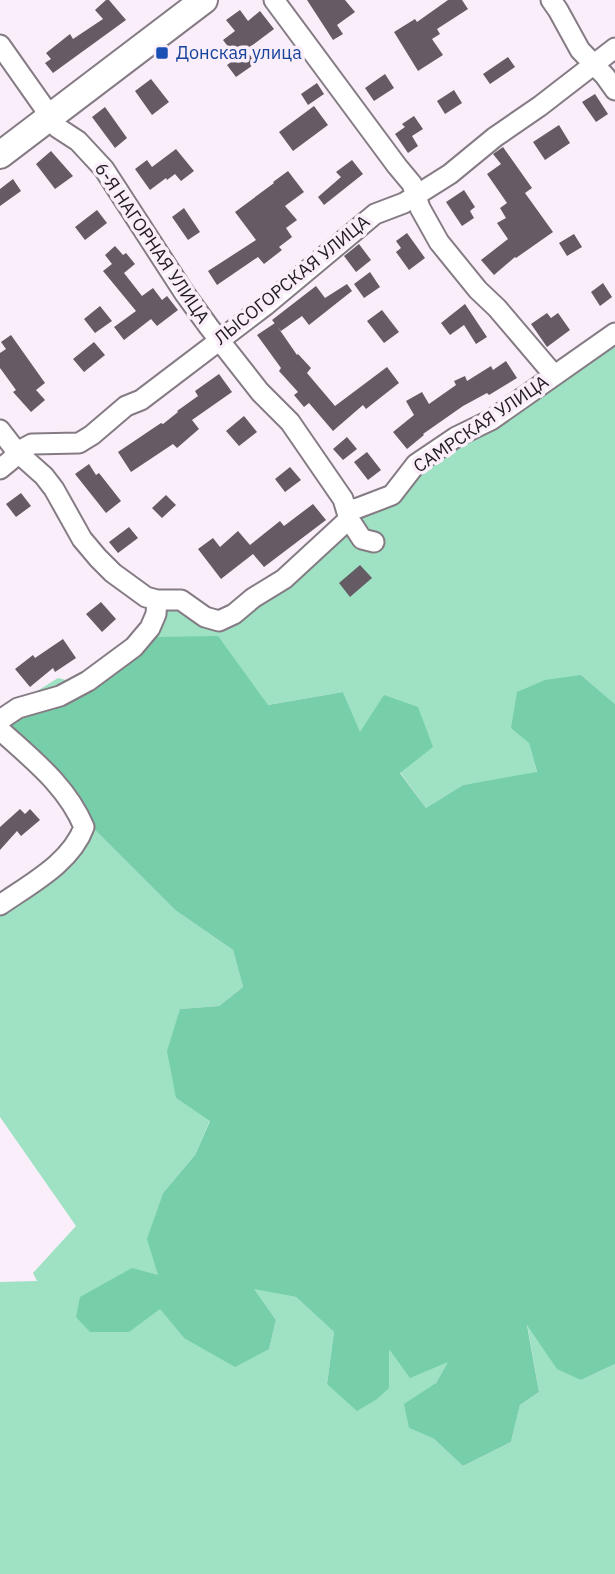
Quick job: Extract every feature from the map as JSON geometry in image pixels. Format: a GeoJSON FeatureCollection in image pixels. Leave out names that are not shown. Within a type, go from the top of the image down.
{"type":"FeatureCollection","features":[{"type":"Feature","properties":{"kind":"street"},"geometry":{"type":"LineString","coordinates":[[0,155],[204,0]]}},
{"type":"Feature","properties":{"kind":"street"},"geometry":{"type":"LineString","coordinates":[[274,0],[412,184],[420,208],[439,242],[554,375]]}},
{"type":"Feature","properties":{"kind":"street"},"geometry":{"type":"LineString","coordinates":[[551,0],[580,50],[615,90]]}},
{"type":"Feature","properties":{"kind":"street","name":"6-Я НАГОРНАЯ УЛИЦА"},"geometry":{"type":"LineString","coordinates":[[0,45],[43,106],[49,119],[78,141],[104,169],[185,294],[260,392],[290,422],[343,499],[362,539],[374,542]]}},
{"type":"Feature","properties":{"kind":"street","name":"ЛЫСОГОРСКАЯ УЛИЦА"},"geometry":{"type":"LineString","coordinates":[[17,452],[32,444],[79,443],[92,435],[126,406],[141,400],[266,305],[375,214],[404,203],[450,174],[615,48]]}},
{"type":"Feature","properties":{"kind":"street","name":"САМРСКАЯ УЛИЦА"},"geometry":{"type":"LineString","coordinates":[[157,600],[181,600],[205,617],[219,621],[234,614],[253,598],[284,579],[348,514],[392,495],[416,464],[456,437],[491,420],[615,333]]}},
{"type":"Feature","properties":{"kind":"street"},"geometry":{"type":"LineString","coordinates":[[0,430],[17,452],[44,476],[54,489],[82,539],[98,558],[113,573],[146,597],[157,600],[156,614],[150,628],[134,647],[88,681],[60,696],[18,708],[0,720]]}},
{"type":"Feature","properties":{"kind":"street"},"geometry":{"type":"LineString","coordinates":[[0,469],[17,452]]}},
{"type":"Feature","properties":{"kind":"street"},"geometry":{"type":"LineString","coordinates":[[0,730],[54,779],[76,810],[84,827],[79,840],[58,864],[0,905]]}},
{"type":"Feature","properties":{"kind":"green space"},"geometry":{"type":"Polygon","coordinates":[[[615,337],[615,704],[581,675],[529,742],[537,773],[463,785],[426,808],[400,772],[360,733],[343,692],[268,705],[54,775],[89,815],[93,828],[175,910],[233,950],[243,987],[219,1006],[180,1009],[176,1098],[210,1120],[195,1155],[163,1193],[148,1238],[159,1275],[160,1308],[184,1338],[269,1349],[276,1320],[253,1288],[296,1297],[334,1332],[327,1384],[389,1347],[449,1361],[409,1428],[434,1439],[463,1466],[511,1442],[520,1405],[539,1392],[527,1323],[581,1380],[615,1364],[615,1574],[0,1574],[0,1282],[37,1281],[33,1273],[76,1226],[0,1117],[0,900],[75,838],[72,811],[0,739],[26,698],[58,678],[70,681],[147,624],[165,604],[219,623],[348,526],[419,466],[615,337]]]}},
{"type":"Feature","properties":{"kind":"green space"},"geometry":{"type":"Polygon","coordinates":[[[218,636],[268,705],[343,692],[360,732],[384,695],[418,707],[433,747],[400,773],[426,808],[463,785],[537,772],[529,743],[511,728],[517,692],[545,680],[581,675],[615,704],[615,1364],[581,1380],[557,1369],[527,1325],[539,1392],[520,1405],[511,1442],[463,1466],[434,1439],[409,1428],[404,1404],[436,1383],[448,1362],[410,1378],[389,1349],[389,1388],[357,1411],[327,1384],[334,1332],[296,1297],[254,1289],[276,1320],[269,1349],[235,1367],[184,1338],[160,1309],[129,1332],[90,1332],[76,1317],[80,1297],[132,1268],[158,1275],[147,1239],[163,1193],[195,1155],[210,1121],[176,1098],[167,1051],[180,1009],[219,1006],[243,987],[233,950],[175,910],[93,828],[89,815],[8,728],[20,716],[64,704],[158,637],[218,636]]]}},
{"type":"Feature","properties":{"kind":"building"},"geometry":{"type":"Polygon","coordinates":[[[109,0],[126,20],[53,73],[45,63],[51,59],[46,53],[70,34],[73,39],[103,19],[95,10],[109,0]]]}},
{"type":"Feature","properties":{"kind":"building"},"geometry":{"type":"Polygon","coordinates":[[[307,0],[345,0],[355,12],[337,25],[343,34],[333,40],[307,0]]]}},
{"type":"Feature","properties":{"kind":"building"},"geometry":{"type":"Polygon","coordinates":[[[448,0],[462,0],[468,9],[437,29],[440,34],[432,39],[443,55],[418,71],[394,32],[415,19],[417,22],[448,0]]]}},
{"type":"Feature","properties":{"kind":"building"},"geometry":{"type":"Polygon","coordinates":[[[240,10],[248,21],[260,11],[274,29],[246,50],[256,63],[236,77],[227,65],[237,58],[223,40],[235,31],[226,20],[240,10]]]}},
{"type":"Feature","properties":{"kind":"building"},"geometry":{"type":"Polygon","coordinates":[[[508,57],[515,67],[490,84],[483,74],[508,57]]]}},
{"type":"Feature","properties":{"kind":"building"},"geometry":{"type":"Polygon","coordinates":[[[385,74],[394,88],[374,101],[365,88],[385,74]]]}},
{"type":"Feature","properties":{"kind":"building"},"geometry":{"type":"Polygon","coordinates":[[[151,79],[169,102],[152,115],[135,91],[151,79]]]}},
{"type":"Feature","properties":{"kind":"building"},"geometry":{"type":"Polygon","coordinates":[[[317,83],[324,94],[308,105],[301,94],[317,83]]]}},
{"type":"Feature","properties":{"kind":"building"},"geometry":{"type":"Polygon","coordinates":[[[454,90],[462,103],[445,114],[437,101],[454,90]]]}},
{"type":"Feature","properties":{"kind":"building"},"geometry":{"type":"Polygon","coordinates":[[[595,94],[608,114],[596,122],[582,102],[595,94]]]}},
{"type":"Feature","properties":{"kind":"building"},"geometry":{"type":"Polygon","coordinates":[[[314,106],[328,125],[293,151],[279,132],[314,106]]]}},
{"type":"Feature","properties":{"kind":"building"},"geometry":{"type":"Polygon","coordinates":[[[105,107],[127,138],[115,148],[92,117],[105,107]]]}},
{"type":"Feature","properties":{"kind":"building"},"geometry":{"type":"Polygon","coordinates":[[[414,116],[423,129],[412,136],[418,146],[408,153],[395,134],[405,127],[402,124],[414,116]]]}},
{"type":"Feature","properties":{"kind":"building"},"geometry":{"type":"Polygon","coordinates":[[[559,125],[570,143],[545,160],[533,142],[559,125]]]}},
{"type":"Feature","properties":{"kind":"building"},"geometry":{"type":"Polygon","coordinates":[[[503,147],[532,188],[525,193],[553,232],[515,257],[494,275],[481,260],[508,239],[497,223],[506,218],[500,208],[507,203],[487,174],[501,164],[493,154],[503,147]]]}},
{"type":"Feature","properties":{"kind":"building"},"geometry":{"type":"Polygon","coordinates":[[[176,149],[194,171],[181,181],[175,174],[150,190],[135,169],[147,160],[152,167],[176,149]]]}},
{"type":"Feature","properties":{"kind":"building"},"geometry":{"type":"Polygon","coordinates":[[[51,151],[73,176],[55,189],[36,164],[51,151]]]}},
{"type":"Feature","properties":{"kind":"building"},"geometry":{"type":"Polygon","coordinates":[[[352,160],[363,174],[324,205],[318,197],[341,177],[336,172],[352,160]]]}},
{"type":"Feature","properties":{"kind":"building"},"geometry":{"type":"Polygon","coordinates":[[[288,171],[304,192],[285,206],[297,220],[286,228],[292,237],[279,247],[282,250],[264,264],[258,257],[217,285],[208,271],[256,240],[235,212],[288,171]]]}},
{"type":"Feature","properties":{"kind":"building"},"geometry":{"type":"Polygon","coordinates":[[[13,179],[21,191],[0,206],[0,189],[13,179]]]}},
{"type":"Feature","properties":{"kind":"building"},"geometry":{"type":"Polygon","coordinates":[[[464,190],[475,207],[470,211],[474,218],[462,226],[446,202],[464,190]]]}},
{"type":"Feature","properties":{"kind":"building"},"geometry":{"type":"Polygon","coordinates":[[[184,208],[200,232],[188,240],[172,217],[184,208]]]}},
{"type":"Feature","properties":{"kind":"building"},"geometry":{"type":"Polygon","coordinates":[[[97,210],[107,223],[85,240],[75,227],[97,210]]]}},
{"type":"Feature","properties":{"kind":"building"},"geometry":{"type":"Polygon","coordinates":[[[407,233],[425,258],[409,270],[396,252],[401,248],[396,241],[407,233]]]}},
{"type":"Feature","properties":{"kind":"building"},"geometry":{"type":"Polygon","coordinates":[[[574,234],[582,247],[567,256],[559,243],[574,234]]]}},
{"type":"Feature","properties":{"kind":"building"},"geometry":{"type":"Polygon","coordinates":[[[359,244],[371,260],[356,272],[344,256],[359,244]]]}},
{"type":"Feature","properties":{"kind":"building"},"geometry":{"type":"Polygon","coordinates":[[[115,246],[123,255],[126,253],[135,264],[124,273],[142,296],[153,288],[162,300],[167,296],[178,310],[157,326],[151,319],[124,340],[114,327],[136,311],[103,271],[112,264],[105,255],[115,246]]]}},
{"type":"Feature","properties":{"kind":"building"},"geometry":{"type":"Polygon","coordinates":[[[370,272],[380,287],[364,298],[354,284],[370,272]]]}},
{"type":"Feature","properties":{"kind":"building"},"geometry":{"type":"Polygon","coordinates":[[[603,283],[612,297],[600,306],[591,292],[603,283]]]}},
{"type":"Feature","properties":{"kind":"building"},"geometry":{"type":"Polygon","coordinates":[[[347,284],[352,291],[309,325],[302,316],[281,331],[272,320],[316,286],[325,298],[347,284]]]}},
{"type":"Feature","properties":{"kind":"building"},"geometry":{"type":"Polygon","coordinates":[[[465,304],[487,337],[476,344],[464,325],[450,335],[441,323],[465,304]]]}},
{"type":"Feature","properties":{"kind":"building"},"geometry":{"type":"Polygon","coordinates":[[[100,306],[112,321],[95,333],[84,319],[100,306]]]}},
{"type":"Feature","properties":{"kind":"building"},"geometry":{"type":"Polygon","coordinates":[[[382,310],[399,332],[384,343],[367,321],[382,310]]]}},
{"type":"Feature","properties":{"kind":"building"},"geometry":{"type":"Polygon","coordinates":[[[547,313],[551,318],[558,313],[570,330],[547,347],[531,324],[547,313]]]}},
{"type":"Feature","properties":{"kind":"building"},"geometry":{"type":"Polygon","coordinates":[[[275,323],[297,355],[311,368],[307,373],[335,406],[387,367],[399,383],[366,409],[363,405],[333,431],[309,403],[304,407],[294,395],[298,392],[279,371],[281,368],[257,335],[275,323]]]}},
{"type":"Feature","properties":{"kind":"building"},"geometry":{"type":"Polygon","coordinates":[[[11,335],[45,383],[36,390],[45,400],[31,412],[13,392],[16,390],[0,368],[0,353],[6,349],[1,342],[11,335]]]}},
{"type":"Feature","properties":{"kind":"building"},"geometry":{"type":"Polygon","coordinates":[[[94,342],[105,355],[84,372],[73,359],[94,342]]]}},
{"type":"Feature","properties":{"kind":"building"},"geometry":{"type":"Polygon","coordinates":[[[506,361],[517,378],[489,395],[487,393],[463,406],[423,434],[407,449],[393,432],[414,415],[406,401],[422,392],[429,404],[456,385],[454,381],[465,376],[467,381],[491,366],[493,370],[506,361]]]}},
{"type":"Feature","properties":{"kind":"building"},"geometry":{"type":"Polygon","coordinates":[[[219,374],[232,392],[192,420],[199,429],[177,448],[173,444],[131,472],[118,452],[163,424],[198,396],[195,391],[219,374]]]}},
{"type":"Feature","properties":{"kind":"building"},"geometry":{"type":"Polygon","coordinates":[[[244,416],[257,432],[239,446],[226,431],[244,416]]]}},
{"type":"Feature","properties":{"kind":"building"},"geometry":{"type":"Polygon","coordinates":[[[347,437],[357,449],[343,460],[333,449],[347,437]]]}},
{"type":"Feature","properties":{"kind":"building"},"geometry":{"type":"Polygon","coordinates":[[[367,452],[381,470],[368,480],[354,462],[367,452]]]}},
{"type":"Feature","properties":{"kind":"building"},"geometry":{"type":"Polygon","coordinates":[[[89,464],[121,501],[106,513],[75,474],[89,464]]]}},
{"type":"Feature","properties":{"kind":"building"},"geometry":{"type":"Polygon","coordinates":[[[290,467],[301,480],[285,492],[275,479],[290,467]]]}},
{"type":"Feature","properties":{"kind":"building"},"geometry":{"type":"Polygon","coordinates":[[[21,493],[31,506],[16,517],[6,504],[21,493]]]}},
{"type":"Feature","properties":{"kind":"building"},"geometry":{"type":"Polygon","coordinates":[[[166,495],[176,505],[162,518],[152,508],[166,495]]]}},
{"type":"Feature","properties":{"kind":"building"},"geometry":{"type":"Polygon","coordinates":[[[313,504],[326,520],[264,567],[253,554],[221,579],[198,549],[213,538],[220,547],[238,531],[250,545],[280,521],[284,526],[313,504]]]}},
{"type":"Feature","properties":{"kind":"building"},"geometry":{"type":"Polygon","coordinates":[[[129,527],[138,538],[118,553],[109,542],[129,527]]]}},
{"type":"Feature","properties":{"kind":"building"},"geometry":{"type":"Polygon","coordinates":[[[360,565],[372,578],[350,597],[339,583],[360,565]]]}},
{"type":"Feature","properties":{"kind":"building"},"geometry":{"type":"Polygon","coordinates":[[[101,602],[116,619],[102,632],[86,614],[101,602]]]}},
{"type":"Feature","properties":{"kind":"building"},"geometry":{"type":"Polygon","coordinates":[[[63,639],[76,658],[55,672],[53,668],[30,687],[15,669],[33,655],[35,658],[63,639]]]}},
{"type":"Feature","properties":{"kind":"building"},"geometry":{"type":"Polygon","coordinates":[[[20,809],[25,814],[30,809],[40,820],[21,836],[17,831],[0,850],[0,827],[20,809]]]}},
{"type":"Feature","properties":{"kind":"place","name":"Донская улица"},"geometry":{"type":"Point","coordinates":[162,53]}}]}
